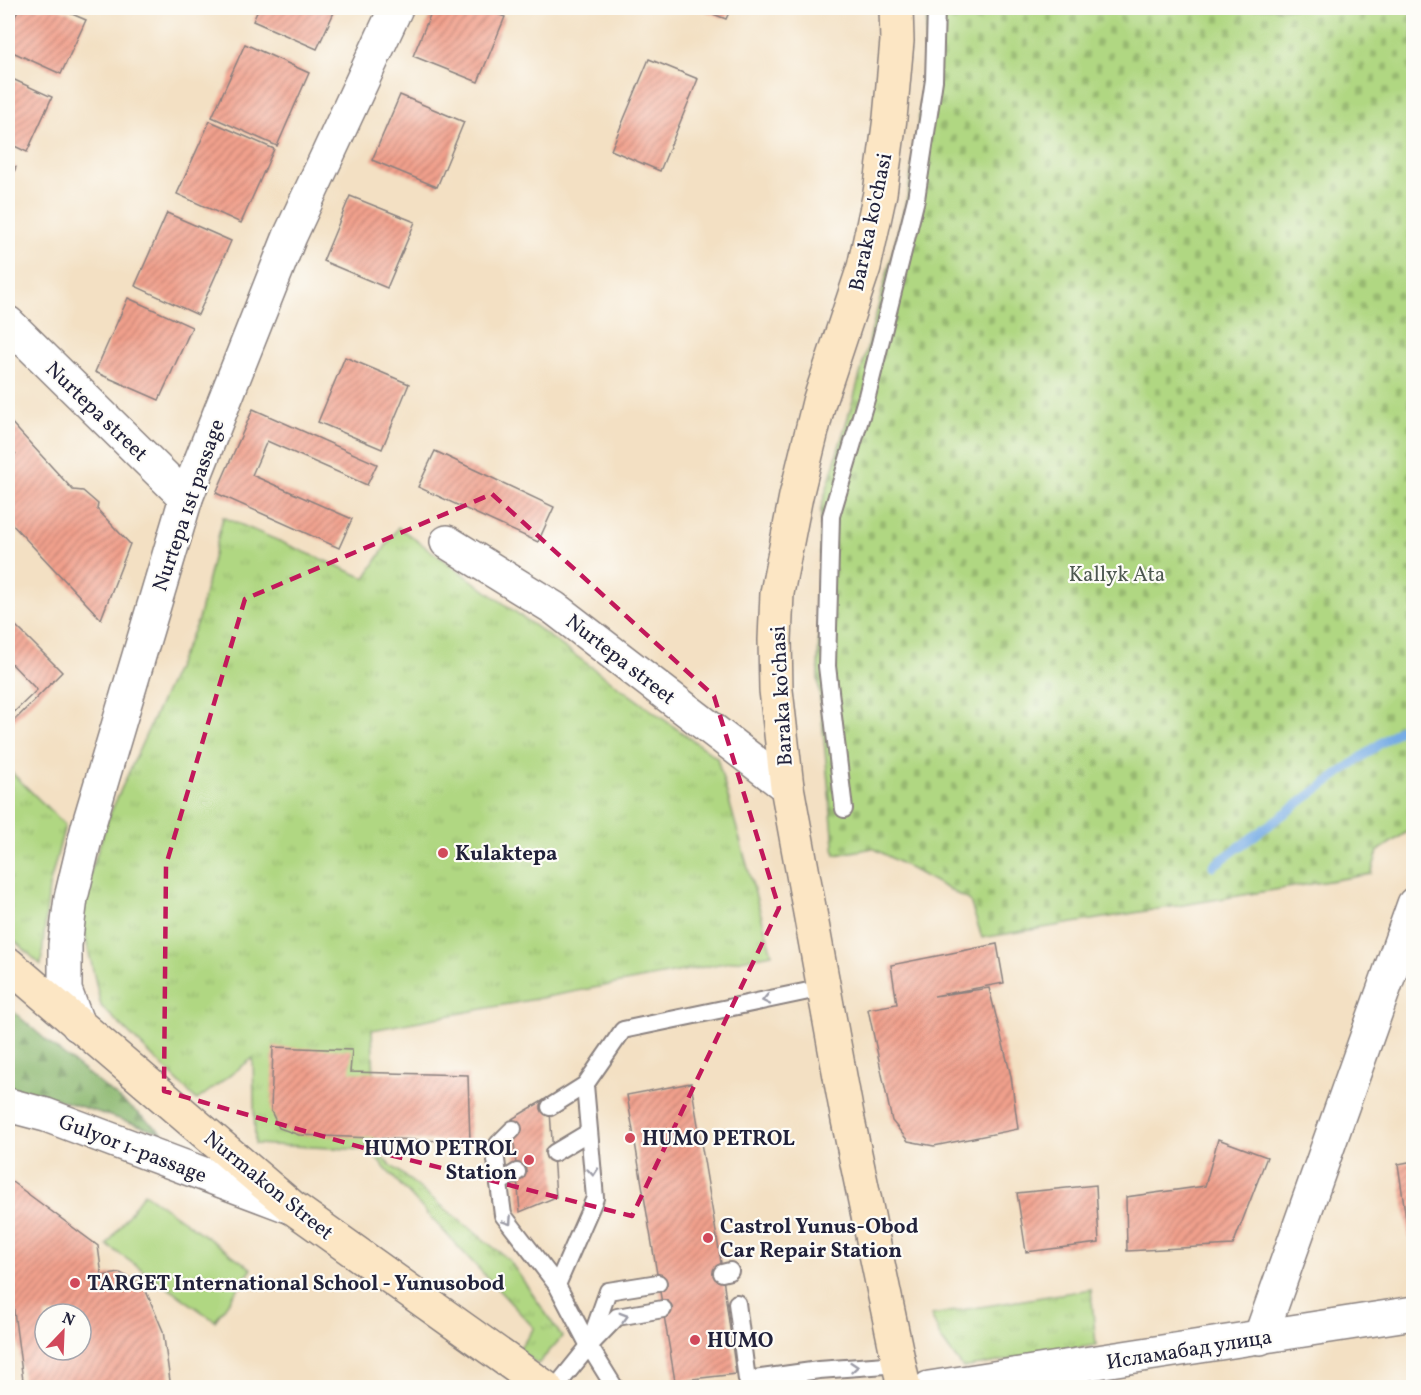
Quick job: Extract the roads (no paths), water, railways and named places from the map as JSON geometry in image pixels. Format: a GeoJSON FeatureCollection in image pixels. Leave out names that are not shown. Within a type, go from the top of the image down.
{"type":"FeatureCollection","features":[{"type":"Feature","properties":{"kind":"main road","name":"Baraka ko'chasi"},"geometry":{"type":"LineString","coordinates":[[896,8],[896,52],[880,193],[864,267],[817,412],[796,496],[777,593],[775,639],[776,690],[787,787],[866,1217],[901,1376]]}},
{"type":"Feature","properties":{"kind":"main road","name":"Nurmakon Street"},"geometry":{"type":"LineString","coordinates":[[8,964],[292,1207],[546,1388]]}},
{"type":"Feature","properties":{"kind":"street","name":"Nurtepa 1st passage"},"geometry":{"type":"LineString","coordinates":[[78,1025],[65,990],[65,945],[71,898],[88,827],[186,498],[290,236],[396,8]]}},
{"type":"Feature","properties":{"kind":"street","name":"Nurtepa street"},"geometry":{"type":"LineString","coordinates":[[8,323],[186,498]]}},
{"type":"Feature","properties":{"kind":"street","name":"Nurtepa street"},"geometry":{"type":"LineString","coordinates":[[447,542],[554,608],[787,787]]}},
{"type":"Feature","properties":{"kind":"street"},"geometry":{"type":"LineString","coordinates":[[1260,1338],[1413,904]]}},
{"type":"Feature","properties":{"kind":"street","name":"Gulyor 1-passage"},"geometry":{"type":"LineString","coordinates":[[8,1105],[46,1115],[292,1207]]}},
{"type":"Feature","properties":{"kind":"street","name":"Исламабад улица"},"geometry":{"type":"LineString","coordinates":[[929,1388],[1413,1313]]}},
{"type":"Feature","properties":{"kind":"lane"},"geometry":{"type":"LineString","coordinates":[[844,809],[827,666],[831,516],[867,396],[916,199],[934,80],[936,8]]}},
{"type":"Feature","properties":{"kind":"lane"},"geometry":{"type":"LineString","coordinates":[[550,1107],[585,1085],[623,1030],[823,988]]}},
{"type":"Feature","properties":{"kind":"lane"},"geometry":{"type":"LineString","coordinates":[[557,1285],[595,1198],[585,1085]]}},
{"type":"Feature","properties":{"kind":"lane"},"geometry":{"type":"LineString","coordinates":[[513,1129],[498,1144],[495,1152],[502,1215],[557,1285],[588,1346],[615,1388]]}},
{"type":"Feature","properties":{"kind":"lane"},"geometry":{"type":"LineString","coordinates":[[554,1153],[589,1132]]}},
{"type":"Feature","properties":{"kind":"lane"},"geometry":{"type":"LineString","coordinates":[[500,1183],[517,1172]]}},
{"type":"Feature","properties":{"kind":"lane"},"geometry":{"type":"LineString","coordinates":[[588,1346],[608,1291],[658,1282]]}},
{"type":"Feature","properties":{"kind":"lane"},"geometry":{"type":"LineString","coordinates":[[733,1300],[747,1380],[819,1370],[901,1376]]}},
{"type":"Feature","properties":{"kind":"lane"},"geometry":{"type":"LineString","coordinates":[[555,1388],[588,1346],[617,1317],[663,1309]]}},
{"type":"Feature","properties":{"kind":"waterway"},"geometry":{"type":"LineString","coordinates":[[1213,866],[1414,717]]}},
{"type":"Feature","properties":{"kind":"place","name":"Kulaktepa"},"geometry":{"type":"Point","coordinates":[443,853]}},
{"type":"Feature","properties":{"kind":"place","name":"HUMO PETROL"},"geometry":{"type":"Point","coordinates":[630,1138]}},
{"type":"Feature","properties":{"kind":"place","name":"HUMO PETROL Station"},"geometry":{"type":"Point","coordinates":[529,1160]}},
{"type":"Feature","properties":{"kind":"place","name":"Castrol Yunus-Obod Car Repair Station"},"geometry":{"type":"Point","coordinates":[708,1238]}},
{"type":"Feature","properties":{"kind":"place","name":"TARGET International School - Yunusobod"},"geometry":{"type":"Point","coordinates":[75,1283]}},
{"type":"Feature","properties":{"kind":"place","name":"HUMO"},"geometry":{"type":"Point","coordinates":[695,1340]}},
{"type":"Feature","properties":{"kind":"park label","name":"Kallyk Ata"},"geometry":{"type":"Point","coordinates":[1117,574]}}]}
